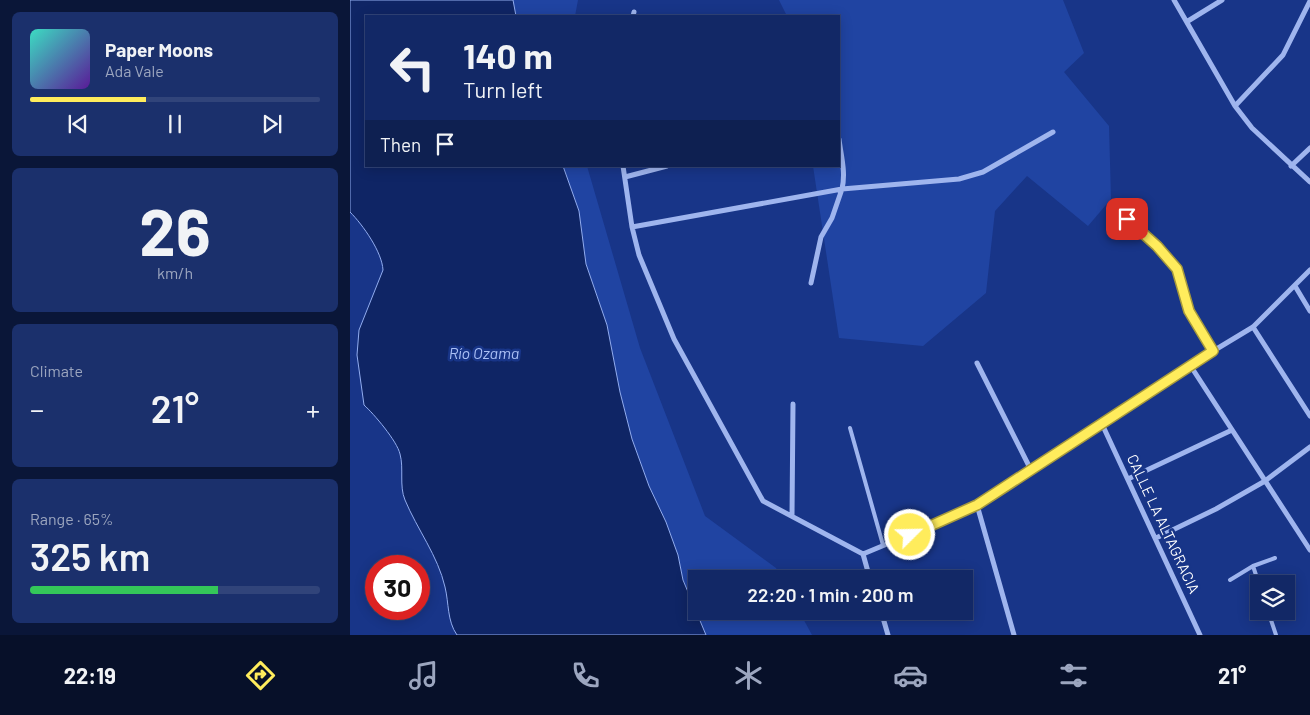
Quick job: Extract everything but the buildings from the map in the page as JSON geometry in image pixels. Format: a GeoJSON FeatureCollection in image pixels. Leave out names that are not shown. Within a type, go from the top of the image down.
{"type":"FeatureCollection","features":[{"type":"Feature","properties":{"kind":"street"},"geometry":{"type":"LineString","coordinates":[[1174,0],[1188,21],[1235,106],[1252,128],[1310,182]]}},
{"type":"Feature","properties":{"kind":"street"},"geometry":{"type":"LineString","coordinates":[[1188,21],[1222,0]]}},
{"type":"Feature","properties":{"kind":"street"},"geometry":{"type":"LineString","coordinates":[[1235,106],[1284,55],[1310,1]]}},
{"type":"Feature","properties":{"kind":"street"},"geometry":{"type":"LineString","coordinates":[[632,227],[842,188],[959,179],[983,172],[1053,132]]}},
{"type":"Feature","properties":{"kind":"street"},"geometry":{"type":"LineString","coordinates":[[811,283],[821,237],[832,218],[844,180],[840,146]]}},
{"type":"Feature","properties":{"kind":"street"},"geometry":{"type":"LineString","coordinates":[[1291,166],[1310,148]]}},
{"type":"Feature","properties":{"kind":"street"},"geometry":{"type":"LineString","coordinates":[[623,167],[632,227],[639,255],[674,339],[763,501],[862,554],[867,570]]}},
{"type":"Feature","properties":{"kind":"street"},"geometry":{"type":"LineString","coordinates":[[625,177],[662,167]]}},
{"type":"Feature","properties":{"kind":"street"},"geometry":{"type":"LineString","coordinates":[[862,554],[977,505],[1190,365],[1253,327],[1310,270]]}},
{"type":"Feature","properties":{"kind":"street"},"geometry":{"type":"LineString","coordinates":[[1295,286],[1310,312]]}},
{"type":"Feature","properties":{"kind":"street"},"geometry":{"type":"LineString","coordinates":[[1253,327],[1310,416]]}},
{"type":"Feature","properties":{"kind":"street"},"geometry":{"type":"LineString","coordinates":[[977,363],[1031,470]]}},
{"type":"Feature","properties":{"kind":"street"},"geometry":{"type":"LineString","coordinates":[[1190,365],[1310,550]]}},
{"type":"Feature","properties":{"kind":"street"},"geometry":{"type":"LineString","coordinates":[[792,516],[793,404]]}},
{"type":"Feature","properties":{"kind":"street","name":"CALLE LA ALTAGRACIA"},"geometry":{"type":"LineString","coordinates":[[1102,424],[1200,635]]}},
{"type":"Feature","properties":{"kind":"street"},"geometry":{"type":"LineString","coordinates":[[1128,479],[1232,430]]}},
{"type":"Feature","properties":{"kind":"street"},"geometry":{"type":"LineString","coordinates":[[1156,538],[1216,509],[1266,481],[1310,447]]}},
{"type":"Feature","properties":{"kind":"street"},"geometry":{"type":"LineString","coordinates":[[977,505],[1014,635]]}},
{"type":"Feature","properties":{"kind":"street"},"geometry":{"type":"LineString","coordinates":[[884,620],[888,635]]}},
{"type":"Feature","properties":{"kind":"lane"},"geometry":{"type":"LineString","coordinates":[[1127,219],[1157,246],[1177,269],[1189,311],[1213,351]]}},
{"type":"Feature","properties":{"kind":"lane"},"geometry":{"type":"LineString","coordinates":[[850,428],[883,546]]}},
{"type":"Feature","properties":{"kind":"lane"},"geometry":{"type":"LineString","coordinates":[[1230,580],[1253,566],[1275,558]]}},
{"type":"Feature","properties":{"kind":"lane"},"geometry":{"type":"LineString","coordinates":[[1253,566],[1256,575]]}},
{"type":"Feature","properties":{"kind":"lane"},"geometry":{"type":"LineString","coordinates":[[1271,620],[1276,635]]}},
{"type":"Feature","properties":{"kind":"shaded area"},"geometry":{"type":"Polygon","coordinates":[[[513,0],[578,0],[575,15],[516,15],[513,0]]]}},
{"type":"Feature","properties":{"kind":"shaded area"},"geometry":{"type":"Polygon","coordinates":[[[779,0],[1063,0],[1084,53],[1064,72],[1109,126],[1111,199],[1088,226],[1027,176],[995,211],[986,293],[923,346],[839,338],[813,167],[840,167],[840,15],[786,15],[779,0]]]}},
{"type":"Feature","properties":{"kind":"shaded area"},"geometry":{"type":"Polygon","coordinates":[[[563,167],[587,167],[640,348],[705,516],[777,570],[688,570],[688,592],[683,580],[678,555],[666,522],[649,486],[632,439],[620,392],[607,325],[586,264],[579,211],[563,167]]]}},
{"type":"Feature","properties":{"kind":"shaded area"},"geometry":{"type":"Polygon","coordinates":[[[700,620],[804,620],[812,635],[706,635],[700,620]]]}},
{"type":"Feature","properties":{"kind":"water","name":"Río Ozama"},"geometry":{"type":"Polygon","coordinates":[[[350,0],[513,0],[516,15],[365,15],[365,167],[563,167],[579,211],[586,264],[607,325],[620,392],[632,439],[649,486],[666,522],[678,555],[683,580],[688,592],[688,620],[700,620],[706,635],[457,635],[450,618],[442,576],[403,495],[401,459],[398,449],[385,428],[364,405],[357,355],[359,330],[383,270],[379,255],[371,239],[350,212],[350,0]]]}},
{"type":"Feature","properties":{"kind":"route"},"geometry":{"type":"LineString","coordinates":[[910,535],[977,505],[1213,351],[1202,336],[1189,311],[1177,269],[1157,246],[1127,219]]}}]}
